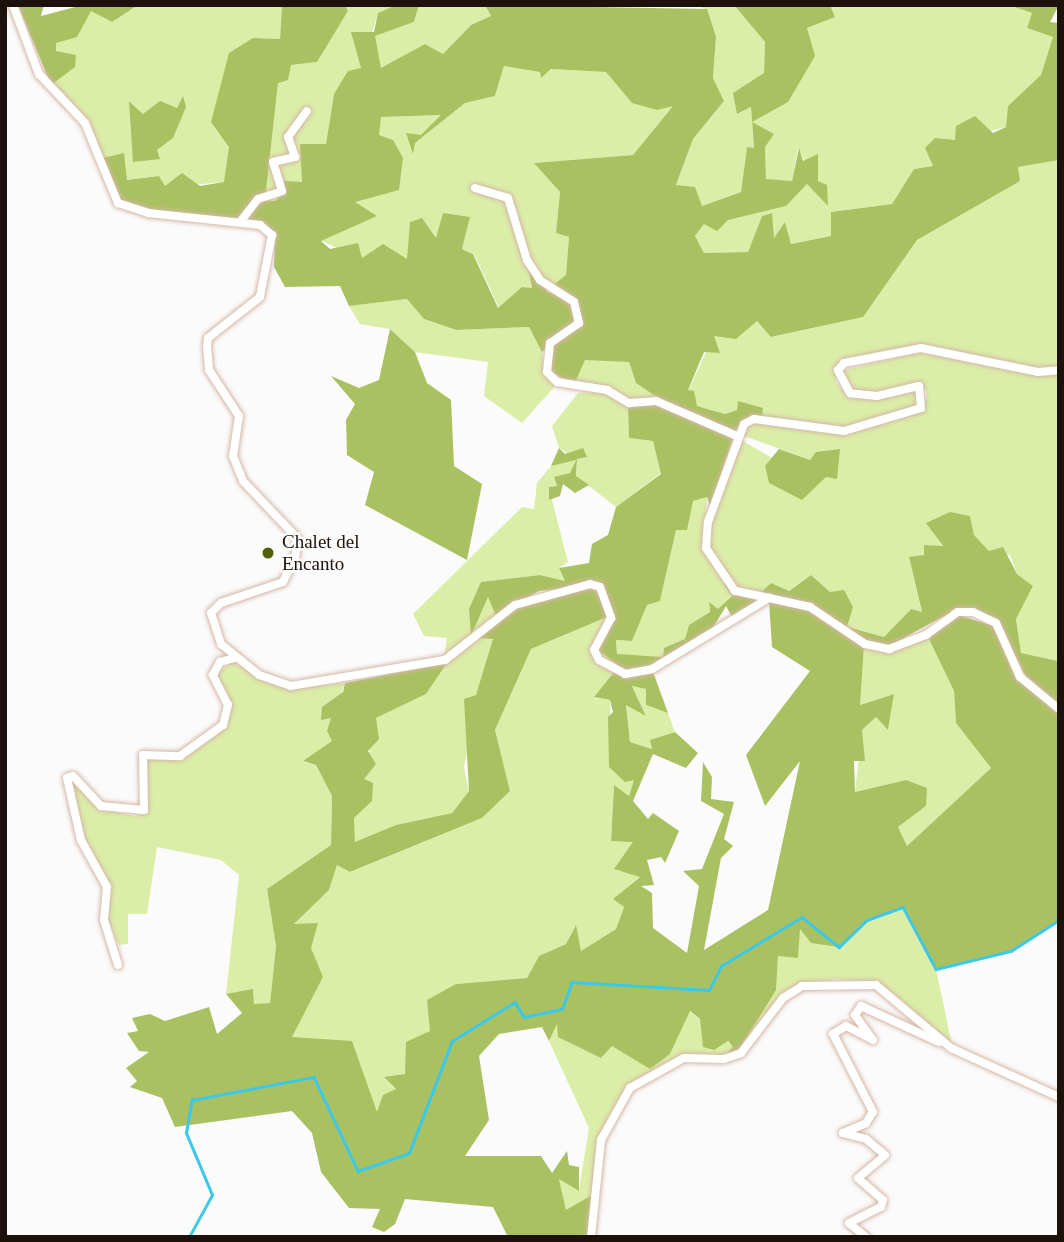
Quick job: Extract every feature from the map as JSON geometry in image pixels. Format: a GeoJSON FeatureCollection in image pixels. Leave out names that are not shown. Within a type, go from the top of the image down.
{"type":"FeatureCollection","features":[{"type":"Feature","properties":{"kind":"street"},"geometry":{"type":"LineString","coordinates":[[13,5],[38,74],[85,122],[118,202],[148,213],[240,222],[272,235],[271,265],[260,297],[208,338],[209,370],[239,416],[233,456],[243,481],[296,538],[295,559],[282,582],[221,603],[211,613],[211,626],[234,658],[290,686],[416,667],[445,660],[515,605],[590,584],[600,587],[609,603],[611,618],[595,641],[599,660],[637,675],[769,598]]}},
{"type":"Feature","properties":{"kind":"street"},"geometry":{"type":"LineString","coordinates":[[240,222],[258,199],[282,191],[273,162],[295,157],[288,137],[307,111]]}},
{"type":"Feature","properties":{"kind":"street"},"geometry":{"type":"LineString","coordinates":[[475,188],[508,198],[527,260],[540,280],[574,302],[579,323],[550,343],[547,372],[557,382],[607,390],[629,403],[656,401],[737,436]]}},
{"type":"Feature","properties":{"kind":"street"},"geometry":{"type":"LineString","coordinates":[[1059,370],[1038,372],[921,348],[844,363],[838,381],[850,393],[877,396],[919,386],[921,408],[844,432],[754,419],[737,436],[708,522],[706,548],[735,591],[810,607],[865,644],[888,649],[926,635],[957,612],[974,612],[996,623],[1020,677],[1059,709]]}},
{"type":"Feature","properties":{"kind":"street"},"geometry":{"type":"LineString","coordinates":[[118,965],[104,920],[107,887],[81,839],[67,778],[73,776],[101,806],[144,810],[143,755],[180,756],[223,725],[228,705],[213,675],[220,662],[234,658]]}},
{"type":"Feature","properties":{"kind":"street"},"geometry":{"type":"LineString","coordinates":[[592,1237],[601,1140],[630,1088],[684,1058],[724,1059],[741,1053],[783,998],[802,986],[876,985],[951,1048]]}},
{"type":"Feature","properties":{"kind":"street"},"geometry":{"type":"LineString","coordinates":[[866,1237],[849,1223],[881,1207],[883,1200],[858,1178],[885,1155],[866,1139],[843,1133],[866,1122],[873,1112],[833,1034],[846,1026],[873,1040],[855,1014],[861,1006],[1059,1097]]}},
{"type":"Feature","properties":{"kind":"green space"},"geometry":{"type":"Polygon","coordinates":[[[18,5],[44,5],[41,16],[83,5],[138,5],[112,22],[91,11],[77,37],[56,43],[56,51],[76,55],[75,67],[51,85],[18,5]]]}},
{"type":"Feature","properties":{"kind":"green space"},"geometry":{"type":"Polygon","coordinates":[[[138,5],[282,5],[280,39],[253,38],[225,182],[165,187],[159,176],[127,180],[103,158],[87,121],[51,85],[56,43],[91,11],[112,22],[138,5]],[[183,97],[177,108],[143,114],[130,101],[157,150],[173,138],[183,97]]]}},
{"type":"Feature","properties":{"kind":"green space"},"geometry":{"type":"Polygon","coordinates":[[[282,5],[345,5],[348,11],[317,62],[291,65],[288,80],[278,83],[266,191],[239,218],[149,210],[120,200],[103,158],[124,153],[127,180],[159,176],[165,186],[182,173],[200,186],[224,182],[229,147],[211,122],[229,53],[253,38],[280,39],[282,5]]]}},
{"type":"Feature","properties":{"kind":"green space"},"geometry":{"type":"Polygon","coordinates":[[[345,5],[396,5],[378,13],[361,68],[334,94],[326,144],[302,182],[275,202],[261,201],[247,220],[239,218],[266,190],[278,83],[291,65],[317,62],[348,11],[345,5]]]}},
{"type":"Feature","properties":{"kind":"green space"},"geometry":{"type":"Polygon","coordinates":[[[396,5],[419,5],[414,22],[375,36],[381,68],[425,44],[443,54],[471,25],[491,16],[485,5],[707,9],[716,36],[713,78],[724,101],[693,139],[676,185],[695,187],[702,206],[741,192],[747,147],[754,148],[752,122],[774,134],[765,147],[766,179],[792,181],[799,148],[803,161],[818,154],[818,181],[827,185],[828,206],[807,184],[786,206],[728,220],[717,231],[704,224],[695,236],[704,253],[748,252],[762,216],[772,213],[774,238],[785,222],[791,244],[831,236],[831,212],[892,204],[914,169],[933,166],[925,148],[935,138],[955,140],[956,126],[975,116],[993,133],[1006,127],[1008,106],[1041,75],[1053,37],[1027,28],[1032,13],[1009,5],[1059,5],[1050,22],[1059,23],[1059,160],[1018,167],[1020,181],[917,240],[863,317],[771,337],[757,321],[736,339],[714,336],[720,353],[704,352],[688,390],[694,391],[697,406],[725,414],[737,410],[738,401],[763,408],[762,416],[742,422],[735,432],[658,398],[636,383],[629,362],[585,360],[574,385],[550,371],[552,346],[583,323],[577,300],[552,286],[566,275],[569,237],[556,233],[560,192],[534,163],[633,155],[673,106],[657,110],[632,103],[606,72],[551,69],[541,78],[540,72],[504,66],[495,96],[465,103],[415,143],[413,154],[406,133],[421,135],[441,115],[381,117],[379,135],[393,140],[403,158],[399,190],[355,202],[377,216],[321,241],[330,249],[358,243],[362,258],[383,244],[407,259],[410,222],[422,218],[436,238],[443,213],[470,217],[462,249],[473,254],[498,308],[522,287],[532,288],[528,268],[548,292],[571,303],[576,323],[542,352],[529,327],[456,330],[424,319],[407,299],[349,306],[340,286],[285,287],[274,267],[275,233],[247,220],[261,201],[275,201],[284,192],[284,181],[302,182],[300,144],[326,144],[334,94],[348,71],[361,68],[351,32],[374,32],[378,13],[396,5]]]}},
{"type":"Feature","properties":{"kind":"green space"},"geometry":{"type":"Polygon","coordinates":[[[419,5],[485,5],[491,16],[471,25],[443,54],[425,44],[381,69],[374,36],[414,22],[419,5]]]}},
{"type":"Feature","properties":{"kind":"green space"},"geometry":{"type":"Polygon","coordinates":[[[698,5],[734,5],[765,42],[764,73],[738,114],[751,107],[752,121],[807,28],[835,17],[830,5],[1009,5],[1032,13],[1027,28],[1054,37],[1041,75],[1006,127],[955,140],[934,166],[914,169],[892,204],[832,212],[831,236],[791,244],[785,223],[773,239],[771,213],[762,216],[748,252],[704,253],[695,236],[704,224],[785,206],[807,184],[828,205],[798,148],[792,181],[766,180],[765,147],[752,123],[754,149],[747,147],[741,192],[702,206],[676,186],[693,139],[724,101],[713,78],[716,35],[707,10],[698,5]]]}},
{"type":"Feature","properties":{"kind":"green space"},"geometry":{"type":"Polygon","coordinates":[[[734,5],[830,5],[835,17],[807,28],[815,56],[788,102],[752,122],[751,107],[737,114],[733,93],[764,73],[765,42],[734,5]]]}},
{"type":"Feature","properties":{"kind":"green space"},"geometry":{"type":"Polygon","coordinates":[[[504,66],[540,72],[541,77],[551,69],[606,72],[632,103],[674,105],[633,155],[535,163],[560,192],[556,233],[569,237],[566,276],[552,286],[542,278],[529,258],[511,196],[474,185],[506,200],[528,268],[532,289],[522,287],[507,305],[499,308],[474,254],[462,249],[470,217],[407,259],[361,259],[320,240],[376,216],[354,202],[380,117],[442,115],[415,143],[465,103],[495,96],[504,66]]]}},
{"type":"Feature","properties":{"kind":"green space"},"geometry":{"type":"Polygon","coordinates":[[[183,96],[186,107],[173,138],[157,150],[160,159],[133,162],[129,101],[143,114],[160,101],[177,108],[183,96]]]}},
{"type":"Feature","properties":{"kind":"green space"},"geometry":{"type":"Polygon","coordinates":[[[1059,160],[1059,367],[1038,369],[921,344],[835,369],[836,382],[848,396],[917,389],[918,406],[844,428],[762,416],[738,401],[737,410],[725,414],[697,406],[688,391],[714,335],[757,321],[772,337],[862,317],[917,240],[1020,181],[1018,167],[1059,160]]]}},
{"type":"Feature","properties":{"kind":"green space"},"geometry":{"type":"Polygon","coordinates":[[[407,299],[424,319],[455,330],[529,327],[542,352],[544,374],[556,385],[522,423],[484,396],[488,362],[415,352],[390,329],[360,324],[349,306],[407,299]]]}},
{"type":"Feature","properties":{"kind":"green space"},"geometry":{"type":"Polygon","coordinates":[[[390,329],[415,352],[427,383],[451,400],[454,466],[482,484],[467,560],[365,505],[374,472],[347,455],[346,420],[355,404],[331,376],[359,388],[379,380],[390,329]]]}},
{"type":"Feature","properties":{"kind":"green space"},"geometry":{"type":"Polygon","coordinates":[[[921,351],[1059,374],[1059,679],[1058,661],[1021,653],[1016,619],[1033,586],[1017,574],[1010,555],[989,551],[974,535],[970,516],[927,523],[943,547],[924,545],[925,555],[909,558],[922,613],[911,609],[884,637],[846,627],[830,592],[811,575],[788,591],[771,583],[758,595],[737,588],[709,547],[711,522],[741,440],[772,458],[766,466],[837,478],[811,460],[741,435],[746,427],[755,422],[844,435],[924,410],[927,392],[920,384],[877,393],[852,390],[841,371],[921,351]]]}},
{"type":"Feature","properties":{"kind":"green space"},"geometry":{"type":"Polygon","coordinates":[[[585,359],[629,362],[636,383],[658,398],[630,400],[574,385],[585,359]]]}},
{"type":"Feature","properties":{"kind":"green space"},"geometry":{"type":"Polygon","coordinates":[[[606,392],[628,407],[629,438],[653,441],[661,473],[616,507],[576,476],[577,459],[559,448],[552,426],[578,393],[606,392]]]}},
{"type":"Feature","properties":{"kind":"green space"},"geometry":{"type":"Polygon","coordinates":[[[657,404],[733,438],[710,506],[707,497],[693,501],[687,530],[676,530],[660,601],[647,605],[632,641],[616,640],[617,654],[663,657],[664,648],[685,639],[689,625],[710,612],[709,602],[718,609],[732,596],[723,583],[759,601],[732,617],[726,606],[711,631],[650,667],[626,671],[598,650],[614,618],[602,584],[539,591],[496,616],[488,597],[471,636],[469,609],[481,582],[540,575],[565,581],[559,568],[589,563],[592,544],[608,535],[616,507],[661,474],[653,441],[629,438],[628,407],[657,404]]]}},
{"type":"Feature","properties":{"kind":"green space"},"geometry":{"type":"Polygon","coordinates":[[[559,448],[565,454],[583,448],[587,457],[577,459],[576,476],[589,485],[575,493],[563,484],[560,496],[549,500],[549,487],[557,486],[554,477],[570,473],[576,460],[551,466],[559,448]]]}},
{"type":"Feature","properties":{"kind":"green space"},"geometry":{"type":"Polygon","coordinates":[[[779,449],[810,460],[816,452],[840,449],[837,479],[826,477],[802,500],[769,483],[765,466],[779,449]]]}},
{"type":"Feature","properties":{"kind":"green space"},"geometry":{"type":"Polygon","coordinates":[[[576,459],[570,474],[554,478],[557,486],[549,488],[568,562],[559,568],[565,581],[540,575],[481,582],[472,634],[488,596],[496,616],[444,657],[447,638],[424,636],[413,614],[522,507],[534,509],[537,483],[551,466],[576,459]]]}},
{"type":"Feature","properties":{"kind":"green space"},"geometry":{"type":"Polygon","coordinates":[[[707,497],[703,548],[732,595],[718,610],[709,603],[710,612],[689,625],[685,639],[664,648],[663,657],[617,655],[616,640],[632,641],[647,605],[660,601],[676,529],[693,501],[707,497]]]}},
{"type":"Feature","properties":{"kind":"green space"},"geometry":{"type":"Polygon","coordinates":[[[950,512],[970,516],[974,535],[989,551],[1003,547],[1017,574],[1033,586],[1016,619],[1021,653],[1058,661],[1059,704],[1030,685],[998,621],[957,609],[889,646],[866,641],[812,604],[758,595],[771,583],[789,591],[811,575],[830,592],[844,590],[853,607],[847,627],[884,637],[911,609],[922,612],[909,557],[924,555],[924,545],[943,546],[926,523],[950,512]]]}},
{"type":"Feature","properties":{"kind":"green space"},"geometry":{"type":"Polygon","coordinates":[[[590,588],[598,590],[607,617],[531,649],[495,730],[510,791],[482,818],[350,872],[337,865],[329,890],[294,924],[318,923],[311,948],[323,977],[292,1037],[352,1041],[377,1112],[383,1095],[396,1089],[384,1077],[405,1074],[406,1042],[430,1031],[427,1000],[456,984],[527,978],[539,956],[566,944],[576,925],[581,951],[616,929],[624,907],[613,899],[640,877],[614,869],[633,842],[611,841],[614,785],[629,796],[634,780],[625,782],[609,767],[608,717],[613,712],[610,700],[594,697],[615,671],[652,669],[668,713],[646,705],[646,689],[632,686],[646,716],[626,705],[630,742],[652,749],[650,740],[675,732],[698,753],[686,768],[653,754],[633,801],[648,819],[653,813],[679,831],[665,863],[661,857],[647,860],[654,885],[641,886],[652,893],[653,928],[687,953],[699,886],[683,871],[702,869],[724,814],[701,801],[703,762],[712,777],[711,799],[734,802],[724,839],[733,846],[721,858],[704,950],[768,910],[800,761],[765,806],[746,755],[810,671],[772,647],[769,602],[809,610],[864,646],[860,705],[894,694],[888,730],[876,717],[862,730],[865,761],[854,761],[855,792],[906,780],[927,788],[926,806],[898,827],[907,846],[991,768],[956,723],[954,691],[928,637],[958,615],[994,626],[1017,678],[1059,713],[1059,920],[1011,951],[936,969],[902,907],[867,920],[839,947],[811,943],[800,929],[798,958],[778,956],[776,990],[739,1050],[724,1056],[733,1047],[728,1041],[714,1050],[703,1047],[700,1019],[690,1011],[670,1054],[650,1069],[612,1046],[601,1058],[558,1037],[557,1024],[549,1041],[542,1027],[499,1034],[479,1056],[489,1120],[465,1156],[541,1156],[552,1173],[567,1151],[569,1165],[579,1167],[579,1191],[559,1179],[566,1210],[592,1195],[588,1237],[508,1237],[493,1207],[405,1199],[395,1224],[384,1232],[372,1227],[380,1209],[349,1208],[321,1172],[312,1133],[292,1111],[175,1127],[162,1098],[130,1087],[137,1081],[126,1068],[149,1052],[139,1051],[127,1033],[138,1031],[132,1018],[150,1014],[165,1021],[209,1007],[217,1034],[242,1013],[226,994],[253,989],[254,1004],[270,1003],[276,946],[267,889],[331,845],[332,796],[316,765],[303,761],[332,741],[327,731],[331,718],[321,720],[322,707],[343,692],[345,683],[447,663],[426,694],[376,718],[379,739],[368,751],[376,764],[364,779],[373,783],[372,801],[354,818],[355,842],[396,825],[452,813],[469,791],[464,699],[476,695],[493,639],[479,638],[516,608],[590,588]]]}},
{"type":"Feature","properties":{"kind":"green space"},"geometry":{"type":"Polygon","coordinates":[[[607,617],[615,671],[595,698],[610,700],[611,742],[634,780],[629,797],[614,786],[611,841],[634,841],[640,876],[614,899],[624,907],[616,929],[581,951],[575,926],[566,944],[539,956],[527,978],[456,984],[405,1074],[385,1078],[396,1090],[377,1113],[291,1037],[323,977],[294,924],[329,890],[337,865],[351,872],[482,818],[510,791],[495,730],[531,649],[607,617]]]}},
{"type":"Feature","properties":{"kind":"green space"},"geometry":{"type":"Polygon","coordinates":[[[928,637],[954,691],[956,723],[991,768],[907,846],[898,827],[926,806],[906,780],[855,792],[862,730],[876,717],[888,729],[894,694],[860,705],[864,646],[928,637]]]}},
{"type":"Feature","properties":{"kind":"green space"},"geometry":{"type":"Polygon","coordinates":[[[479,638],[493,638],[464,767],[469,791],[452,813],[396,825],[355,843],[354,818],[372,800],[364,779],[376,718],[426,694],[447,663],[479,638]]]}},
{"type":"Feature","properties":{"kind":"green space"},"geometry":{"type":"Polygon","coordinates":[[[233,662],[290,689],[345,683],[332,717],[332,741],[304,762],[316,765],[332,796],[331,845],[267,889],[276,946],[270,1003],[254,1005],[253,990],[226,994],[239,875],[221,860],[157,847],[147,914],[128,914],[128,944],[119,945],[107,919],[110,886],[84,838],[71,779],[99,809],[135,816],[147,812],[146,757],[181,759],[225,727],[231,704],[216,674],[233,662]]]}},
{"type":"Feature","properties":{"kind":"green space"},"geometry":{"type":"Polygon","coordinates":[[[632,686],[647,689],[646,705],[668,713],[675,732],[651,740],[652,749],[630,742],[626,704],[646,715],[632,686]]]}},
{"type":"Feature","properties":{"kind":"green space"},"geometry":{"type":"Polygon","coordinates":[[[903,907],[936,969],[952,1045],[878,982],[837,979],[802,983],[739,1050],[775,990],[778,956],[800,928],[839,947],[867,920],[903,907]]]}},
{"type":"Feature","properties":{"kind":"green space"},"geometry":{"type":"Polygon","coordinates":[[[689,1011],[734,1047],[724,1056],[684,1055],[628,1086],[598,1139],[592,1195],[566,1211],[559,1179],[579,1190],[589,1128],[549,1041],[557,1023],[601,1058],[612,1045],[670,1054],[689,1011]]]}},
{"type":"Feature","properties":{"kind":"waterway"},"geometry":{"type":"LineString","coordinates":[[189,1237],[212,1195],[186,1133],[192,1100],[314,1077],[358,1171],[409,1153],[452,1041],[515,1002],[524,1017],[562,1009],[572,982],[709,990],[721,966],[802,917],[839,947],[867,920],[903,907],[936,969],[1011,951],[1059,920]]}},
{"type":"Feature","properties":{"kind":"place","name":"Chalet del Encanto"},"geometry":{"type":"Point","coordinates":[268,553]}}]}
